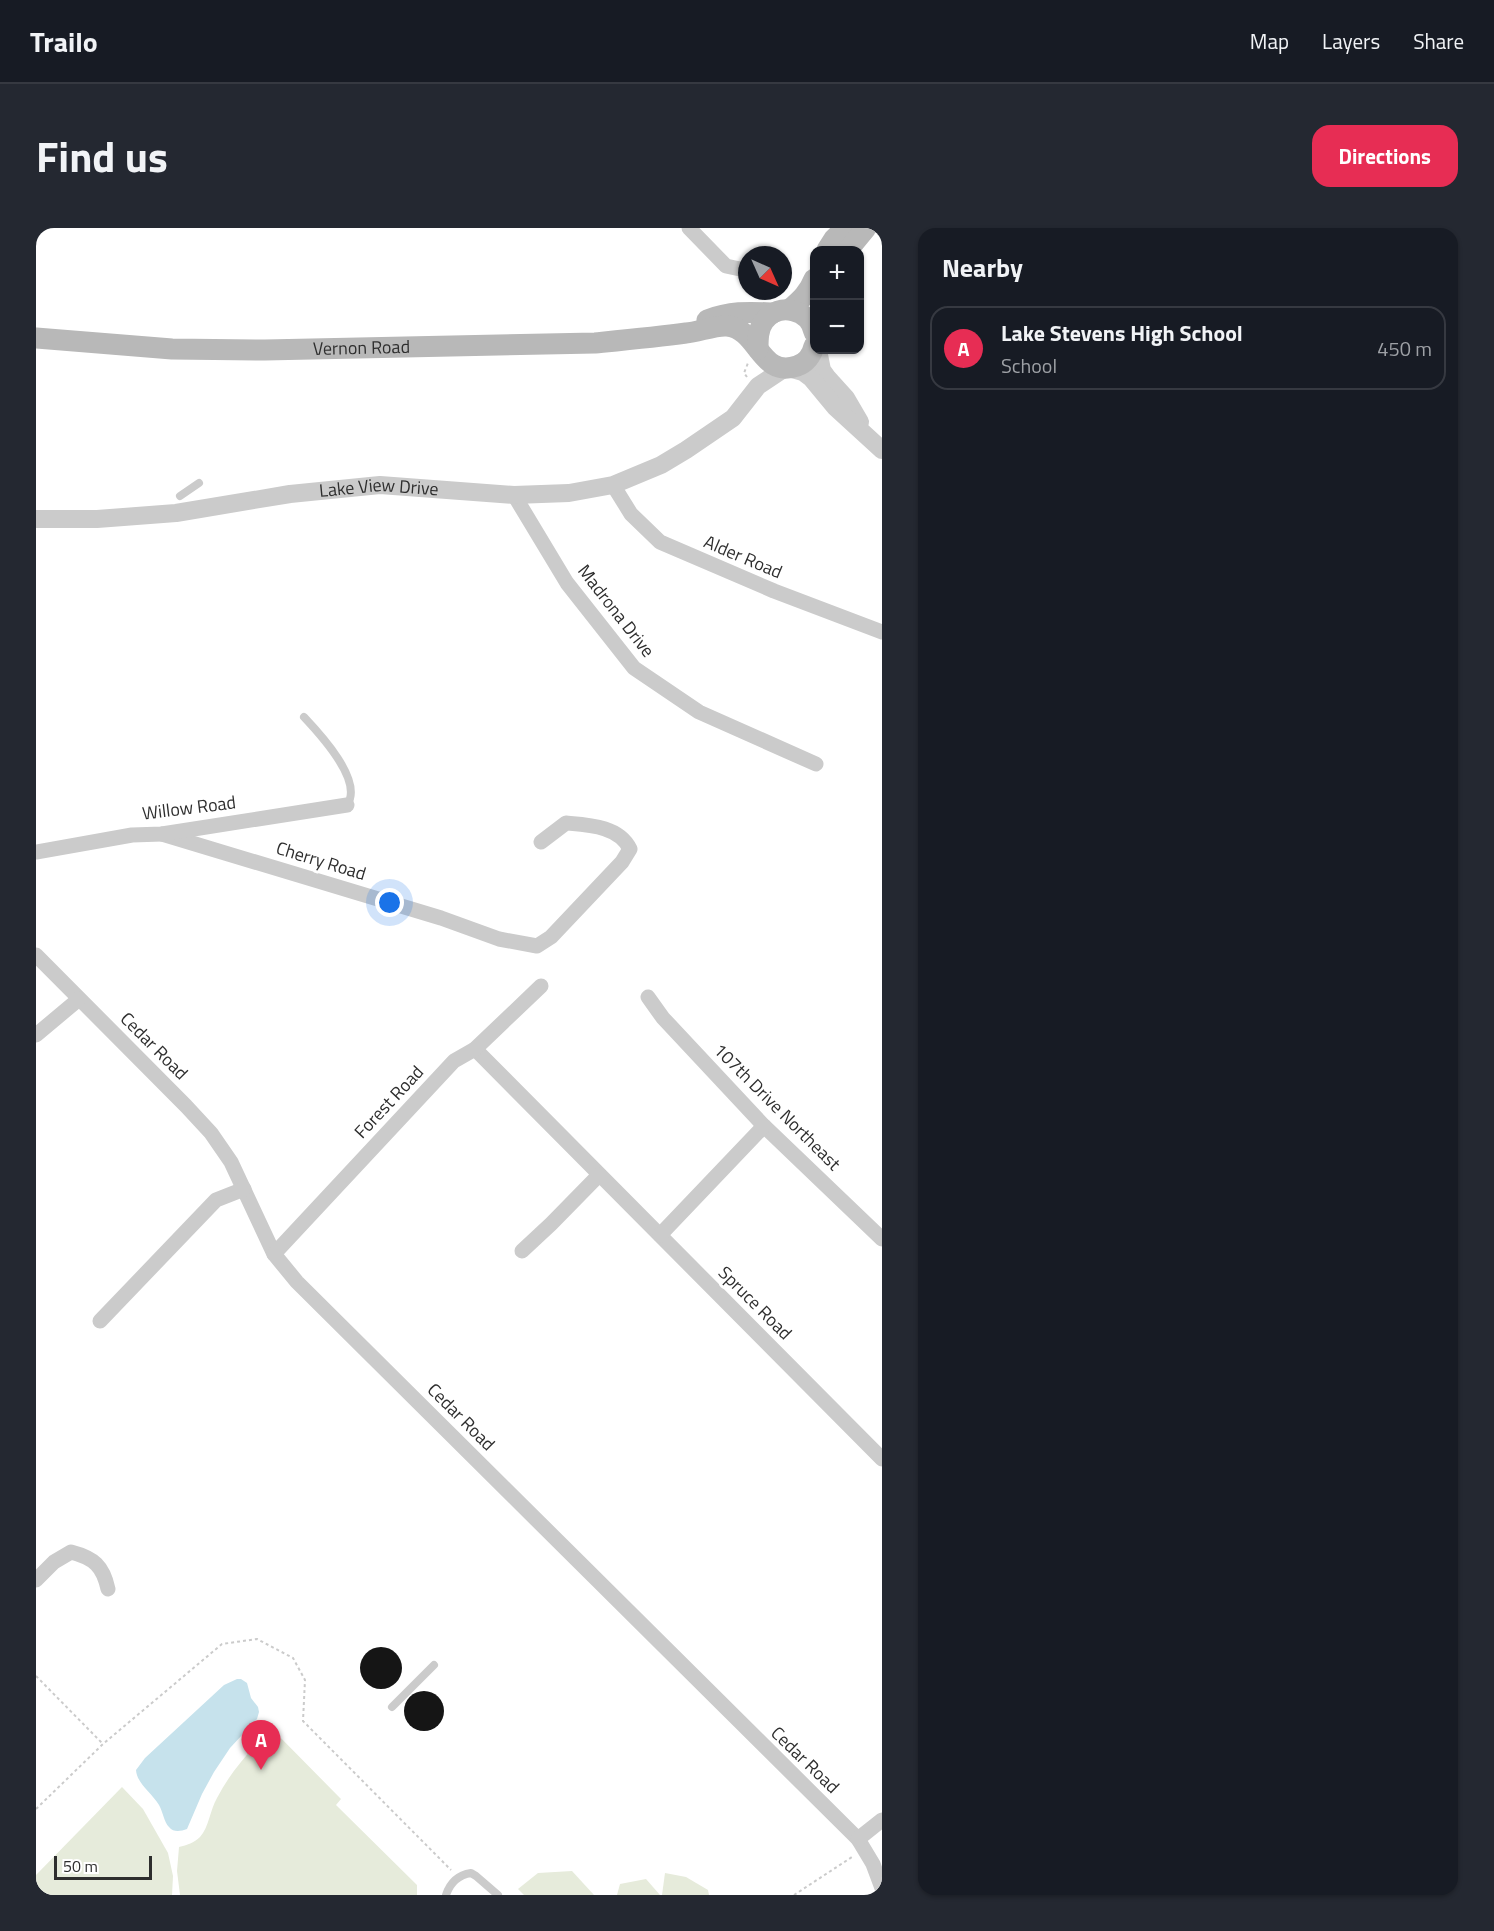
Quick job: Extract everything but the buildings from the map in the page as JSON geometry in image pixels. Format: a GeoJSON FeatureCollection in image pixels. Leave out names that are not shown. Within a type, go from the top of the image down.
{"type":"FeatureCollection","features":[{"type":"Feature","properties":{"kind":"main road"},"geometry":{"type":"LineString","coordinates":[[830,246],[845,228]]}},
{"type":"Feature","properties":{"kind":"main road"},"geometry":{"type":"LineString","coordinates":[[851,246],[866,228]]}},
{"type":"Feature","properties":{"kind":"main road"},"geometry":{"type":"LineString","coordinates":[[761,353],[758,335],[764,321],[804,297],[810,289]]}},
{"type":"Feature","properties":{"kind":"main road"},"geometry":{"type":"LineString","coordinates":[[782,311],[804,316],[810,322]]}},
{"type":"Feature","properties":{"kind":"main road","name":"Vernon Road"},"geometry":{"type":"LineString","coordinates":[[687,333],[697,323],[727,313],[782,311]]}},
{"type":"Feature","properties":{"kind":"main road","name":"Vernon Road"},"geometry":{"type":"LineString","coordinates":[[36,338],[172,349],[265,350],[595,343],[687,333],[727,326],[749,336],[773,366],[787,368]]}},
{"type":"Feature","properties":{"kind":"main road"},"geometry":{"type":"LineString","coordinates":[[787,368],[800,365],[812,354]]}},
{"type":"Feature","properties":{"kind":"street"},"geometry":{"type":"LineString","coordinates":[[689,228],[726,266],[738,269]]}},
{"type":"Feature","properties":{"kind":"street","name":"Lake View Drive"},"geometry":{"type":"LineString","coordinates":[[709,434],[758,370],[761,353]]}},
{"type":"Feature","properties":{"kind":"street"},"geometry":{"type":"LineString","coordinates":[[818,354],[822,370],[855,410],[876,445]]}},
{"type":"Feature","properties":{"kind":"street"},"geometry":{"type":"LineString","coordinates":[[787,368],[802,372],[812,378],[835,407],[876,445]]}},
{"type":"Feature","properties":{"kind":"street","name":"Lake View Drive"},"geometry":{"type":"LineString","coordinates":[[36,519],[97,519],[176,513],[290,494],[380,485],[514,495],[569,493],[613,485],[661,465],[686,450],[733,418],[758,386],[787,368]]}},
{"type":"Feature","properties":{"kind":"street","name":"Alder Road"},"geometry":{"type":"LineString","coordinates":[[613,485],[631,514],[660,542],[774,591],[882,632]]}},
{"type":"Feature","properties":{"kind":"street","name":"Madrona Drive"},"geometry":{"type":"LineString","coordinates":[[514,495],[567,583],[634,668],[699,712],[816,764]]}},
{"type":"Feature","properties":{"kind":"street","name":"Willow Road"},"geometry":{"type":"LineString","coordinates":[[36,852],[132,835],[162,834],[347,805]]}},
{"type":"Feature","properties":{"kind":"street","name":"Cherry Road"},"geometry":{"type":"LineString","coordinates":[[162,834],[441,918],[499,939],[537,946],[551,937],[622,862],[630,849],[626,840],[597,825],[566,823],[542,843]]}},
{"type":"Feature","properties":{"kind":"street","name":"Cedar Road"},"geometry":{"type":"LineString","coordinates":[[36,955],[211,1133],[231,1162],[274,1254],[297,1282],[860,1846],[873,1864],[882,1888]]}},
{"type":"Feature","properties":{"kind":"street","name":"Forest Road"},"geometry":{"type":"LineString","coordinates":[[274,1254],[454,1061],[475,1049],[541,986]]}},
{"type":"Feature","properties":{"kind":"street","name":"107th Drive Northeast"},"geometry":{"type":"LineString","coordinates":[[648,997],[663,1018],[764,1126],[879,1229]]}},
{"type":"Feature","properties":{"kind":"street"},"geometry":{"type":"LineString","coordinates":[[36,1035],[79,999]]}},
{"type":"Feature","properties":{"kind":"street","name":"Spruce Road"},"geometry":{"type":"LineString","coordinates":[[475,1049],[882,1459]]}},
{"type":"Feature","properties":{"kind":"street"},"geometry":{"type":"LineString","coordinates":[[660,1234],[764,1126]]}},
{"type":"Feature","properties":{"kind":"street"},"geometry":{"type":"LineString","coordinates":[[522,1251],[599,1175]]}},
{"type":"Feature","properties":{"kind":"street"},"geometry":{"type":"LineString","coordinates":[[100,1321],[216,1200],[244,1189]]}},
{"type":"Feature","properties":{"kind":"street"},"geometry":{"type":"LineString","coordinates":[[36,1580],[54,1562],[71,1552],[91,1559],[100,1567],[105,1575],[108,1589]]}},
{"type":"Feature","properties":{"kind":"street"},"geometry":{"type":"LineString","coordinates":[[860,1846],[882,1821]]}},
{"type":"Feature","properties":{"kind":"lane"},"geometry":{"type":"LineString","coordinates":[[180,496],[199,483]]}},
{"type":"Feature","properties":{"kind":"lane"},"geometry":{"type":"LineString","coordinates":[[304,717],[335,754],[346,774],[351,795],[347,805]]}},
{"type":"Feature","properties":{"kind":"lane"},"geometry":{"type":"LineString","coordinates":[[392,1707],[434,1665]]}},
{"type":"Feature","properties":{"kind":"lane"},"geometry":{"type":"LineString","coordinates":[[446,1895],[447,1890],[459,1877],[471,1873],[498,1895]]}},
{"type":"Feature","properties":{"kind":"path"},"geometry":{"type":"LineString","coordinates":[[36,1809],[103,1744],[222,1644],[257,1639],[293,1658],[305,1680],[303,1721],[459,1877]]}},
{"type":"Feature","properties":{"kind":"path"},"geometry":{"type":"LineString","coordinates":[[36,1676],[103,1744]]}},
{"type":"Feature","properties":{"kind":"path"},"geometry":{"type":"LineString","coordinates":[[794,1895],[860,1846]]}},
{"type":"Feature","properties":{"kind":"green space"},"geometry":{"type":"Polygon","coordinates":[[[272,1729],[341,1799],[336,1805],[417,1885],[417,1895],[180,1895],[177,1871],[179,1847],[200,1837],[228,1779],[272,1729]]]}},
{"type":"Feature","properties":{"kind":"green space"},"geometry":{"type":"Polygon","coordinates":[[[122,1787],[143,1809],[168,1853],[173,1876],[172,1895],[36,1895],[36,1875],[122,1787]]]}},
{"type":"Feature","properties":{"kind":"green space"},"geometry":{"type":"Polygon","coordinates":[[[572,1871],[594,1895],[524,1895],[518,1889],[538,1873],[572,1871]]]}},
{"type":"Feature","properties":{"kind":"green space"},"geometry":{"type":"Polygon","coordinates":[[[665,1873],[686,1877],[708,1890],[709,1895],[662,1895],[665,1873]]]}},
{"type":"Feature","properties":{"kind":"green space"},"geometry":{"type":"Polygon","coordinates":[[[646,1879],[660,1895],[617,1895],[620,1884],[646,1879]]]}},
{"type":"Feature","properties":{"kind":"water"},"geometry":{"type":"Polygon","coordinates":[[[237,1679],[247,1683],[251,1698],[258,1707],[257,1719],[230,1748],[214,1772],[187,1829],[173,1830],[166,1822],[159,1805],[139,1780],[136,1770],[145,1758],[224,1685],[237,1679]]]}},
{"type":"Feature","properties":{"kind":"place","name":"Lake Stevens High School"},"geometry":{"type":"Point","coordinates":[261,1770]}}]}
